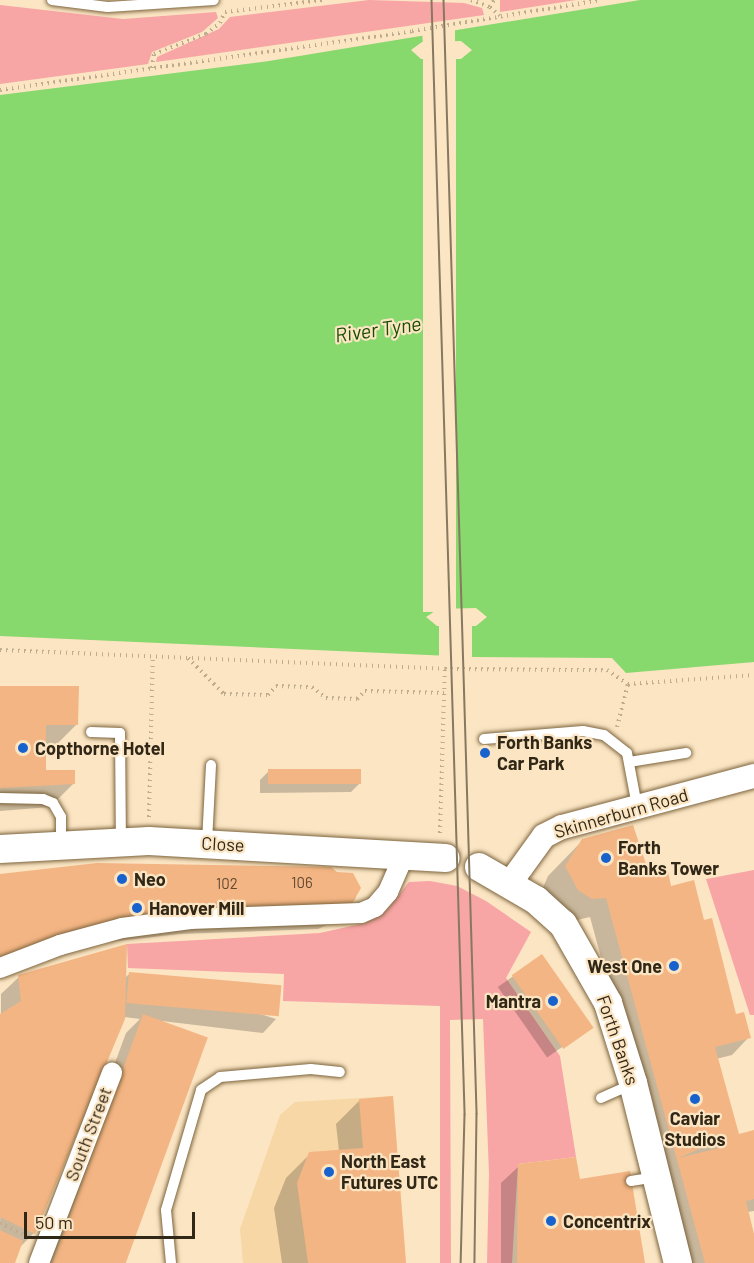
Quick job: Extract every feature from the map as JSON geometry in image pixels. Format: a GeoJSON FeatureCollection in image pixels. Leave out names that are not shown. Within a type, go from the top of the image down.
{"type":"FeatureCollection","features":[{"type":"Feature","properties":{"kind":"main road","name":"Close"},"geometry":{"type":"LineString","coordinates":[[0,849],[135,841],[207,842],[443,857]]}},
{"type":"Feature","properties":{"kind":"main road","name":"Forth Banks"},"geometry":{"type":"LineString","coordinates":[[479,867],[510,883],[563,924],[608,1003],[633,1083],[645,1179],[678,1263]]}},
{"type":"Feature","properties":{"kind":"street","name":"Skinnerburn Road"},"geometry":{"type":"LineString","coordinates":[[510,883],[544,836],[562,827],[754,776]]}},
{"type":"Feature","properties":{"kind":"street"},"geometry":{"type":"LineString","coordinates":[[0,968],[60,945],[122,928],[190,919],[362,913],[375,907],[388,892],[405,853]]}},
{"type":"Feature","properties":{"kind":"street","name":"South Street"},"geometry":{"type":"LineString","coordinates":[[43,1254],[112,1072]]}},
{"type":"Feature","properties":{"kind":"lane"},"geometry":{"type":"LineString","coordinates":[[52,0],[108,6],[218,3]]}},
{"type":"Feature","properties":{"kind":"lane"},"geometry":{"type":"LineString","coordinates":[[484,739],[583,731],[617,743],[629,762],[637,806]]}},
{"type":"Feature","properties":{"kind":"lane"},"geometry":{"type":"LineString","coordinates":[[91,732],[120,733],[135,841]]}},
{"type":"Feature","properties":{"kind":"lane"},"geometry":{"type":"LineString","coordinates":[[629,762],[686,753]]}},
{"type":"Feature","properties":{"kind":"lane"},"geometry":{"type":"LineString","coordinates":[[207,842],[211,765]]}},
{"type":"Feature","properties":{"kind":"lane"},"geometry":{"type":"LineString","coordinates":[[0,798],[43,799],[53,803],[61,817],[61,845]]}},
{"type":"Feature","properties":{"kind":"lane"},"geometry":{"type":"LineString","coordinates":[[171,1263],[166,1210],[201,1090],[220,1077],[311,1069],[340,1071]]}},
{"type":"Feature","properties":{"kind":"lane"},"geometry":{"type":"LineString","coordinates":[[601,1098],[633,1083]]}},
{"type":"Feature","properties":{"kind":"path"},"geometry":{"type":"LineString","coordinates":[[224,12],[323,0]]}},
{"type":"Feature","properties":{"kind":"path"},"geometry":{"type":"LineString","coordinates":[[471,0],[490,7],[500,17]]}},
{"type":"Feature","properties":{"kind":"path"},"geometry":{"type":"LineString","coordinates":[[490,7],[494,0]]}},
{"type":"Feature","properties":{"kind":"path"},"geometry":{"type":"LineString","coordinates":[[0,90],[500,17],[601,0]]}},
{"type":"Feature","properties":{"kind":"path"},"geometry":{"type":"LineString","coordinates":[[218,3],[224,12]]}},
{"type":"Feature","properties":{"kind":"path"},"geometry":{"type":"LineString","coordinates":[[152,68],[154,54],[206,34],[220,23],[224,12]]}},
{"type":"Feature","properties":{"kind":"path"},"geometry":{"type":"LineString","coordinates":[[0,650],[445,669],[607,670],[628,684],[754,675]]}},
{"type":"Feature","properties":{"kind":"path"},"geometry":{"type":"LineString","coordinates":[[135,841],[153,656]]}},
{"type":"Feature","properties":{"kind":"path"},"geometry":{"type":"LineString","coordinates":[[188,657],[224,694],[268,695],[276,686],[312,687],[326,698],[357,699],[365,691],[444,693]]}},
{"type":"Feature","properties":{"kind":"path"},"geometry":{"type":"LineString","coordinates":[[443,857],[445,669]]}},
{"type":"Feature","properties":{"kind":"path"},"geometry":{"type":"LineString","coordinates":[[617,727],[628,684]]}},
{"type":"Feature","properties":{"kind":"path"},"geometry":{"type":"LineString","coordinates":[[0,1223],[43,1254]]}},
{"type":"Feature","properties":{"kind":"shaded area"},"geometry":{"type":"Polygon","coordinates":[[[369,0],[464,3],[482,8],[484,15],[156,62],[157,57],[219,29],[230,17],[369,0]]]}},
{"type":"Feature","properties":{"kind":"shaded area"},"geometry":{"type":"Polygon","coordinates":[[[500,0],[576,0],[500,12],[500,0]]]}},
{"type":"Feature","properties":{"kind":"shaded area"},"geometry":{"type":"Polygon","coordinates":[[[0,5],[123,19],[216,12],[218,18],[202,32],[152,52],[148,64],[0,84],[0,5]]]}},
{"type":"Feature","properties":{"kind":"shaded area"},"geometry":{"type":"Polygon","coordinates":[[[754,870],[754,1015],[750,1015],[706,879],[754,870]]]}},
{"type":"Feature","properties":{"kind":"shaded area"},"geometry":{"type":"Polygon","coordinates":[[[430,881],[457,886],[486,901],[531,932],[506,978],[560,1056],[576,1157],[518,1164],[512,1263],[487,1263],[489,1174],[483,1019],[450,1020],[451,1263],[440,1263],[440,1006],[283,1001],[284,974],[128,968],[127,944],[320,933],[365,923],[385,912],[409,882],[430,881]]]}},
{"type":"Feature","properties":{"kind":"shaded area","name":"North East Futures UTC"},"geometry":{"type":"Polygon","coordinates":[[[393,1096],[406,1263],[243,1263],[240,1229],[280,1115],[295,1102],[393,1096]]]}},
{"type":"Feature","properties":{"kind":"water","name":"River Tyne"},"geometry":{"type":"Polygon","coordinates":[[[640,0],[754,0],[754,662],[626,673],[612,658],[473,657],[0,636],[0,95],[269,61],[640,0]],[[461,41],[422,42],[411,50],[421,59],[461,59],[472,50],[461,41]],[[476,608],[438,609],[426,617],[437,626],[476,626],[487,617],[476,608]]]}},
{"type":"Feature","properties":{"kind":"pier"},"geometry":{"type":"Polygon","coordinates":[[[455,26],[455,44],[423,45],[422,31],[455,26]]]}},
{"type":"Feature","properties":{"kind":"pier"},"geometry":{"type":"Polygon","coordinates":[[[423,56],[456,56],[456,612],[423,612],[423,56]]]}},
{"type":"Feature","properties":{"kind":"pier"},"geometry":{"type":"Polygon","coordinates":[[[439,623],[472,623],[472,658],[439,658],[439,623]]]}},
{"type":"Feature","properties":{"kind":"building","name":"Copthorne Hotel"},"geometry":{"type":"Polygon","coordinates":[[[0,686],[79,686],[78,725],[46,725],[46,770],[75,770],[75,784],[0,788],[0,686]]]}},
{"type":"Feature","properties":{"kind":"building"},"geometry":{"type":"Polygon","coordinates":[[[268,769],[361,769],[361,784],[268,784],[268,769]]]}},
{"type":"Feature","properties":{"kind":"building"},"geometry":{"type":"Polygon","coordinates":[[[633,825],[650,876],[668,871],[671,886],[694,880],[704,920],[712,918],[736,1014],[744,1012],[751,1038],[715,1047],[739,1134],[754,1130],[754,1199],[746,1201],[754,1234],[754,1263],[705,1263],[606,898],[592,899],[578,890],[565,866],[582,839],[633,825]],[[721,1139],[679,1158],[723,1147],[721,1139]]]}},
{"type":"Feature","properties":{"kind":"building","name":"Hanover Mill"},"geometry":{"type":"Polygon","coordinates":[[[97,863],[331,867],[337,872],[353,873],[361,888],[352,904],[143,915],[58,936],[0,957],[0,874],[97,863]]]}},
{"type":"Feature","properties":{"kind":"building"},"geometry":{"type":"Polygon","coordinates":[[[127,944],[125,1019],[35,1234],[0,1217],[0,1014],[21,1001],[18,975],[127,944]]]}},
{"type":"Feature","properties":{"kind":"building","name":"Mantra"},"geometry":{"type":"Polygon","coordinates":[[[542,954],[594,1028],[563,1049],[512,975],[542,954]]]}},
{"type":"Feature","properties":{"kind":"building"},"geometry":{"type":"Polygon","coordinates":[[[129,972],[281,985],[279,1016],[126,1003],[129,972]]]}},
{"type":"Feature","properties":{"kind":"building"},"geometry":{"type":"Polygon","coordinates":[[[143,1014],[208,1038],[126,1263],[52,1263],[143,1014]]]}},
{"type":"Feature","properties":{"kind":"building"},"geometry":{"type":"Polygon","coordinates":[[[393,1096],[406,1263],[308,1263],[297,1183],[309,1152],[363,1148],[359,1099],[393,1096]]]}},
{"type":"Feature","properties":{"kind":"building"},"geometry":{"type":"Polygon","coordinates":[[[576,1157],[580,1179],[630,1171],[645,1263],[517,1263],[518,1164],[576,1157]]]}},
{"type":"Feature","properties":{"kind":"building"},"geometry":{"type":"Polygon","coordinates":[[[0,1230],[23,1241],[15,1263],[0,1263],[0,1230]]]}},
{"type":"Feature","properties":{"kind":"tram line"},"geometry":{"type":"LineString","coordinates":[[432,0],[465,1115],[461,1263]]}},
{"type":"Feature","properties":{"kind":"tram line"},"geometry":{"type":"LineString","coordinates":[[444,0],[477,1114],[475,1263]]}},
{"type":"Feature","properties":{"kind":"place","name":"Copthorne Hotel"},"geometry":{"type":"Point","coordinates":[23,748]}},
{"type":"Feature","properties":{"kind":"place","name":"Forth Banks Car Park"},"geometry":{"type":"Point","coordinates":[485,753]}},
{"type":"Feature","properties":{"kind":"place","name":"Forth Banks Tower"},"geometry":{"type":"Point","coordinates":[606,858]}},
{"type":"Feature","properties":{"kind":"place","name":"Neo"},"geometry":{"type":"Point","coordinates":[122,879]}},
{"type":"Feature","properties":{"kind":"place","name":"Hanover Mill"},"geometry":{"type":"Point","coordinates":[137,908]}},
{"type":"Feature","properties":{"kind":"place","name":"West One"},"geometry":{"type":"Point","coordinates":[674,966]}},
{"type":"Feature","properties":{"kind":"place","name":"Mantra"},"geometry":{"type":"Point","coordinates":[553,1001]}},
{"type":"Feature","properties":{"kind":"place","name":"Caviar Studios"},"geometry":{"type":"Point","coordinates":[695,1099]}},
{"type":"Feature","properties":{"kind":"place","name":"North East Futures UTC"},"geometry":{"type":"Point","coordinates":[329,1172]}},
{"type":"Feature","properties":{"kind":"place","name":"Concentrix"},"geometry":{"type":"Point","coordinates":[551,1221]}}]}
